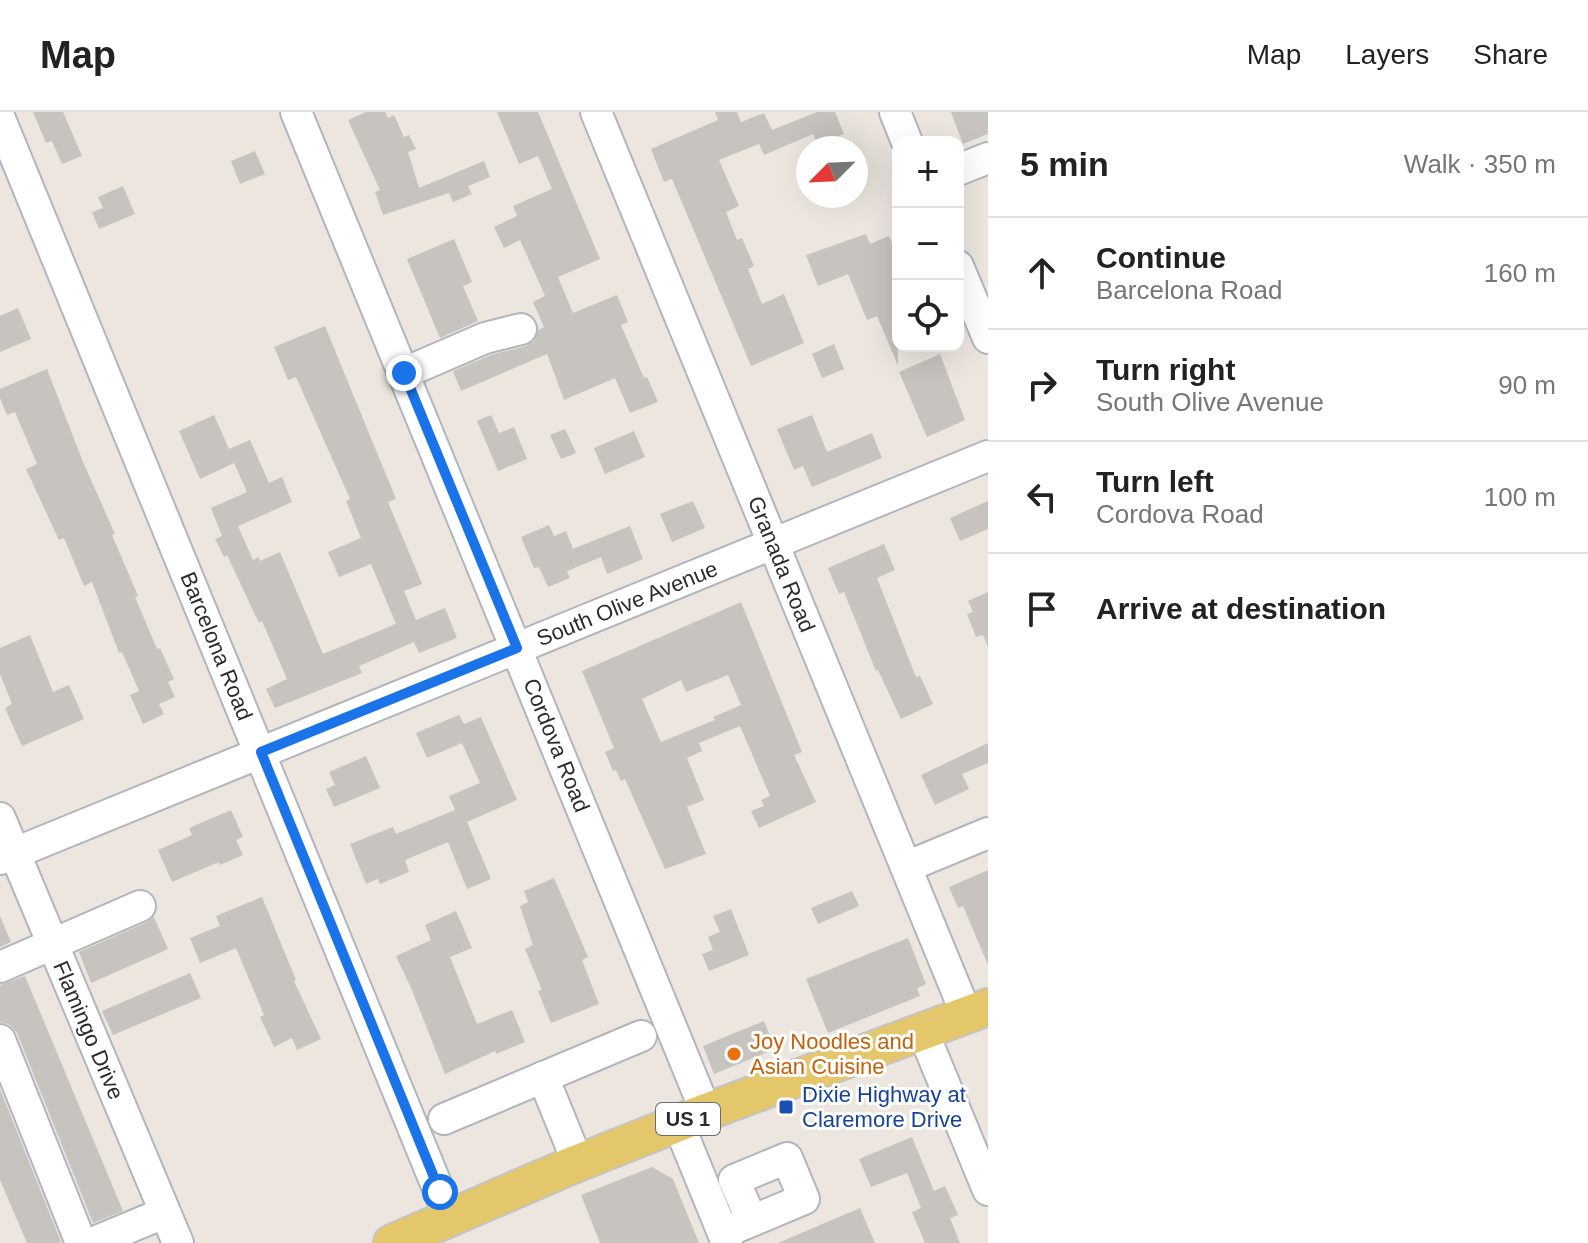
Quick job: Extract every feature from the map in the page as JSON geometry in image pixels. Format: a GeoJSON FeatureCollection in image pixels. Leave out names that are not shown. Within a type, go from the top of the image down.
{"type":"FeatureCollection","features":[{"type":"Feature","properties":{"kind":"main road","name":"US 1"},"geometry":{"type":"LineString","coordinates":[[422,1234],[578,1163],[978,1011]]}},
{"type":"Feature","properties":{"kind":"street","name":"Cordova Road"},"geometry":{"type":"LineString","coordinates":[[296,112],[517,648],[692,1118],[725,1238]]}},
{"type":"Feature","properties":{"kind":"street","name":"Granada Road"},"geometry":{"type":"LineString","coordinates":[[596,112],[906,867],[978,1011]]}},
{"type":"Feature","properties":{"kind":"street"},"geometry":{"type":"LineString","coordinates":[[895,112],[905,136]]}},
{"type":"Feature","properties":{"kind":"street","name":"Barcelona Road"},"geometry":{"type":"LineString","coordinates":[[0,119],[261,752],[422,1234]]}},
{"type":"Feature","properties":{"kind":"street"},"geometry":{"type":"LineString","coordinates":[[964,168],[988,158]]}},
{"type":"Feature","properties":{"kind":"street"},"geometry":{"type":"LineString","coordinates":[[964,280],[988,338]]}},
{"type":"Feature","properties":{"kind":"street"},"geometry":{"type":"LineString","coordinates":[[404,373],[485,338],[521,329]]}},
{"type":"Feature","properties":{"kind":"street","name":"South Olive Avenue"},"geometry":{"type":"LineString","coordinates":[[7,856],[988,456]]}},
{"type":"Feature","properties":{"kind":"street","name":"Flamingo Drive"},"geometry":{"type":"LineString","coordinates":[[0,818],[7,856],[53,944],[178,1243]]}},
{"type":"Feature","properties":{"kind":"street"},"geometry":{"type":"LineString","coordinates":[[906,867],[988,833]]}},
{"type":"Feature","properties":{"kind":"street"},"geometry":{"type":"LineString","coordinates":[[0,967],[140,906]]}},
{"type":"Feature","properties":{"kind":"street"},"geometry":{"type":"LineString","coordinates":[[923,1032],[977,1131],[988,1190]]}},
{"type":"Feature","properties":{"kind":"street"},"geometry":{"type":"LineString","coordinates":[[444,1119],[641,1036]]}},
{"type":"Feature","properties":{"kind":"street"},"geometry":{"type":"LineString","coordinates":[[0,1040],[81,1243]]}},
{"type":"Feature","properties":{"kind":"street"},"geometry":{"type":"LineString","coordinates":[[543,1077],[578,1163]]}},
{"type":"Feature","properties":{"kind":"street"},"geometry":{"type":"LineString","coordinates":[[725,1238],[752,1221],[804,1199],[787,1158],[734,1180],[752,1221]]}},
{"type":"Feature","properties":{"kind":"street"},"geometry":{"type":"LineString","coordinates":[[92,1243],[164,1213]]}},
{"type":"Feature","properties":{"kind":"building"},"geometry":{"type":"Polygon","coordinates":[[[33,112],[63,112],[82,156],[62,164],[52,141],[46,143],[33,112]]]}},
{"type":"Feature","properties":{"kind":"building"},"geometry":{"type":"Polygon","coordinates":[[[366,112],[385,112],[388,118],[394,115],[404,137],[409,135],[416,149],[408,152],[419,188],[484,161],[490,177],[468,186],[472,194],[453,202],[449,193],[383,215],[375,192],[380,190],[348,120],[366,112]]]}},
{"type":"Feature","properties":{"kind":"building"},"geometry":{"type":"Polygon","coordinates":[[[497,112],[538,112],[600,259],[558,277],[573,313],[617,295],[628,322],[621,325],[658,402],[630,413],[615,378],[564,400],[547,354],[461,391],[453,371],[491,355],[526,346],[544,327],[533,302],[545,296],[520,240],[504,248],[494,227],[517,216],[513,206],[552,189],[538,156],[519,164],[497,112]]]}},
{"type":"Feature","properties":{"kind":"building"},"geometry":{"type":"Polygon","coordinates":[[[715,112],[737,112],[741,122],[764,113],[772,130],[817,112],[835,112],[844,134],[796,136],[796,141],[764,155],[759,144],[719,160],[739,206],[726,212],[737,240],[742,238],[754,266],[748,269],[762,304],[784,294],[804,343],[751,366],[672,179],[664,182],[651,149],[718,120],[715,112]]]}},
{"type":"Feature","properties":{"kind":"building"},"geometry":{"type":"Polygon","coordinates":[[[951,112],[988,112],[988,134],[964,144],[964,136],[960,136],[951,112]]]}},
{"type":"Feature","properties":{"kind":"building"},"geometry":{"type":"Polygon","coordinates":[[[255,151],[265,174],[240,184],[231,161],[255,151]]]}},
{"type":"Feature","properties":{"kind":"building"},"geometry":{"type":"Polygon","coordinates":[[[123,186],[135,214],[99,229],[92,212],[103,208],[98,197],[123,186]]]}},
{"type":"Feature","properties":{"kind":"building"},"geometry":{"type":"Polygon","coordinates":[[[866,234],[870,244],[889,236],[892,243],[892,352],[877,316],[867,320],[848,274],[818,286],[806,255],[866,234]]]}},
{"type":"Feature","properties":{"kind":"building"},"geometry":{"type":"Polygon","coordinates":[[[454,239],[472,282],[463,286],[478,321],[440,338],[407,259],[454,239]]]}},
{"type":"Feature","properties":{"kind":"building"},"geometry":{"type":"Polygon","coordinates":[[[18,308],[31,339],[0,352],[0,316],[18,308]]]}},
{"type":"Feature","properties":{"kind":"building"},"geometry":{"type":"Polygon","coordinates":[[[325,326],[396,499],[388,502],[422,584],[404,591],[416,620],[445,608],[457,638],[419,653],[414,642],[359,666],[362,673],[275,708],[266,689],[287,679],[262,621],[259,623],[227,555],[224,557],[215,539],[222,536],[211,508],[247,492],[234,463],[200,479],[179,431],[214,415],[229,449],[250,440],[269,483],[282,477],[292,502],[238,526],[253,560],[259,557],[260,561],[280,552],[323,654],[396,624],[371,564],[339,577],[328,552],[361,538],[346,501],[350,499],[296,377],[288,380],[274,347],[325,326]]]}},
{"type":"Feature","properties":{"kind":"building"},"geometry":{"type":"Polygon","coordinates":[[[834,344],[844,369],[822,378],[812,354],[834,344]]]}},
{"type":"Feature","properties":{"kind":"building"},"geometry":{"type":"Polygon","coordinates":[[[892,352],[898,352],[898,366],[892,352]]]}},
{"type":"Feature","properties":{"kind":"building"},"geometry":{"type":"Polygon","coordinates":[[[940,354],[965,420],[927,437],[899,372],[940,354]]]}},
{"type":"Feature","properties":{"kind":"building"},"geometry":{"type":"Polygon","coordinates":[[[47,369],[115,534],[112,535],[138,596],[135,597],[157,649],[160,648],[174,679],[168,682],[175,697],[159,704],[164,714],[143,724],[130,695],[139,691],[122,652],[119,653],[92,582],[84,586],[64,538],[59,540],[26,469],[37,464],[15,412],[7,415],[0,398],[0,389],[47,369]]]}},
{"type":"Feature","properties":{"kind":"building"},"geometry":{"type":"Polygon","coordinates":[[[491,415],[499,433],[514,427],[527,459],[498,471],[477,421],[491,415]]]}},
{"type":"Feature","properties":{"kind":"building"},"geometry":{"type":"Polygon","coordinates":[[[812,415],[827,452],[872,433],[882,458],[812,487],[803,466],[794,470],[777,429],[812,415]]]}},
{"type":"Feature","properties":{"kind":"building"},"geometry":{"type":"Polygon","coordinates":[[[565,429],[576,453],[561,459],[550,435],[565,429]]]}},
{"type":"Feature","properties":{"kind":"building"},"geometry":{"type":"Polygon","coordinates":[[[634,431],[645,457],[605,474],[594,448],[634,431]]]}},
{"type":"Feature","properties":{"kind":"building"},"geometry":{"type":"Polygon","coordinates":[[[693,501],[705,528],[672,542],[660,514],[693,501]]]}},
{"type":"Feature","properties":{"kind":"building"},"geometry":{"type":"Polygon","coordinates":[[[988,501],[988,529],[960,541],[950,518],[988,501]]]}},
{"type":"Feature","properties":{"kind":"building"},"geometry":{"type":"Polygon","coordinates":[[[549,525],[554,536],[566,531],[573,549],[630,526],[643,559],[607,574],[601,557],[567,571],[570,578],[548,587],[539,567],[534,568],[521,537],[549,525]]]}},
{"type":"Feature","properties":{"kind":"building"},"geometry":{"type":"Polygon","coordinates":[[[884,544],[895,570],[877,578],[916,677],[920,676],[933,704],[901,719],[876,671],[844,592],[839,594],[828,568],[884,544]]]}},
{"type":"Feature","properties":{"kind":"building"},"geometry":{"type":"Polygon","coordinates":[[[988,592],[988,647],[983,635],[976,637],[967,614],[973,612],[968,601],[988,592]]]}},
{"type":"Feature","properties":{"kind":"building"},"geometry":{"type":"Polygon","coordinates":[[[741,602],[802,752],[794,755],[816,802],[759,828],[751,811],[764,806],[761,800],[770,796],[740,726],[699,743],[702,751],[687,758],[704,800],[687,807],[706,854],[665,869],[625,779],[621,781],[616,770],[613,771],[605,752],[614,748],[582,671],[741,602]],[[728,675],[686,692],[681,680],[642,699],[661,742],[715,720],[713,717],[741,705],[728,675]]]}},
{"type":"Feature","properties":{"kind":"building"},"geometry":{"type":"Polygon","coordinates":[[[30,635],[53,692],[69,685],[84,719],[22,746],[5,708],[12,704],[0,674],[0,648],[30,635]]]}},
{"type":"Feature","properties":{"kind":"building"},"geometry":{"type":"Polygon","coordinates":[[[459,715],[464,724],[481,717],[517,800],[467,822],[491,879],[467,889],[448,842],[405,860],[409,872],[380,884],[378,879],[366,884],[350,844],[393,827],[396,834],[455,810],[449,796],[480,783],[462,743],[427,758],[416,733],[459,715]]]}},
{"type":"Feature","properties":{"kind":"building"},"geometry":{"type":"Polygon","coordinates":[[[988,743],[988,763],[962,774],[969,789],[935,805],[921,775],[988,743]]]}},
{"type":"Feature","properties":{"kind":"building"},"geometry":{"type":"Polygon","coordinates":[[[366,756],[380,788],[334,807],[326,789],[335,785],[329,772],[366,756]]]}},
{"type":"Feature","properties":{"kind":"building"},"geometry":{"type":"Polygon","coordinates":[[[231,810],[243,837],[236,840],[243,855],[172,882],[158,850],[192,835],[189,828],[231,810]]]}},
{"type":"Feature","properties":{"kind":"building"},"geometry":{"type":"Polygon","coordinates":[[[988,870],[988,965],[963,906],[958,908],[949,887],[988,870]]]}},
{"type":"Feature","properties":{"kind":"building"},"geometry":{"type":"Polygon","coordinates":[[[554,878],[588,957],[582,960],[599,1004],[551,1023],[538,991],[542,990],[525,949],[533,945],[520,906],[528,902],[524,891],[554,878]]]}},
{"type":"Feature","properties":{"kind":"building"},"geometry":{"type":"Polygon","coordinates":[[[852,891],[859,906],[818,924],[811,908],[852,891]]]}},
{"type":"Feature","properties":{"kind":"building"},"geometry":{"type":"Polygon","coordinates":[[[262,897],[294,981],[321,1039],[297,1050],[292,1038],[274,1047],[236,948],[200,963],[190,938],[220,926],[216,916],[262,897]]]}},
{"type":"Feature","properties":{"kind":"building"},"geometry":{"type":"Polygon","coordinates":[[[731,909],[749,955],[709,971],[702,954],[713,950],[708,937],[720,932],[713,916],[731,909]]]}},
{"type":"Feature","properties":{"kind":"building"},"geometry":{"type":"Polygon","coordinates":[[[456,911],[472,948],[450,957],[477,1024],[512,1010],[525,1042],[496,1054],[495,1051],[445,1074],[396,956],[431,940],[425,925],[456,911]]]}},
{"type":"Feature","properties":{"kind":"building"},"geometry":{"type":"Polygon","coordinates":[[[0,916],[11,942],[0,947],[0,916]]]}},
{"type":"Feature","properties":{"kind":"building"},"geometry":{"type":"Polygon","coordinates":[[[154,917],[168,949],[91,983],[79,952],[154,917]]]}},
{"type":"Feature","properties":{"kind":"building"},"geometry":{"type":"Polygon","coordinates":[[[908,938],[926,984],[917,988],[920,996],[828,1033],[806,979],[908,938]]]}},
{"type":"Feature","properties":{"kind":"building"},"geometry":{"type":"Polygon","coordinates":[[[190,973],[201,998],[113,1035],[102,1011],[190,973]]]}},
{"type":"Feature","properties":{"kind":"building"},"geometry":{"type":"Polygon","coordinates":[[[25,976],[123,1211],[93,1223],[17,1033],[10,1025],[0,1022],[0,985],[25,976]]]}},
{"type":"Feature","properties":{"kind":"building"},"geometry":{"type":"Polygon","coordinates":[[[764,1021],[775,1049],[714,1074],[703,1046],[764,1021]]]}},
{"type":"Feature","properties":{"kind":"building"},"geometry":{"type":"Polygon","coordinates":[[[0,1089],[59,1243],[27,1243],[0,1180],[0,1089]]]}},
{"type":"Feature","properties":{"kind":"building"},"geometry":{"type":"Polygon","coordinates":[[[912,1137],[934,1191],[945,1186],[958,1215],[950,1218],[960,1243],[925,1243],[912,1212],[921,1208],[907,1173],[871,1187],[859,1159],[912,1137]]]}},
{"type":"Feature","properties":{"kind":"building"},"geometry":{"type":"Polygon","coordinates":[[[652,1167],[673,1179],[699,1243],[600,1243],[581,1195],[652,1167]]]}},
{"type":"Feature","properties":{"kind":"building"},"geometry":{"type":"Polygon","coordinates":[[[860,1208],[875,1243],[778,1243],[860,1208]]]}},
{"type":"Feature","properties":{"kind":"place","name":"Joy Noodles and Asian Cuisine"},"geometry":{"type":"Point","coordinates":[734,1054]}},
{"type":"Feature","properties":{"kind":"place","name":"Dixie Highway at Claremore Drive"},"geometry":{"type":"Point","coordinates":[786,1107]}},
{"type":"Feature","properties":{"kind":"route"},"geometry":{"type":"LineString","coordinates":[[404,373],[517,648],[261,752],[440,1192]]}}]}
